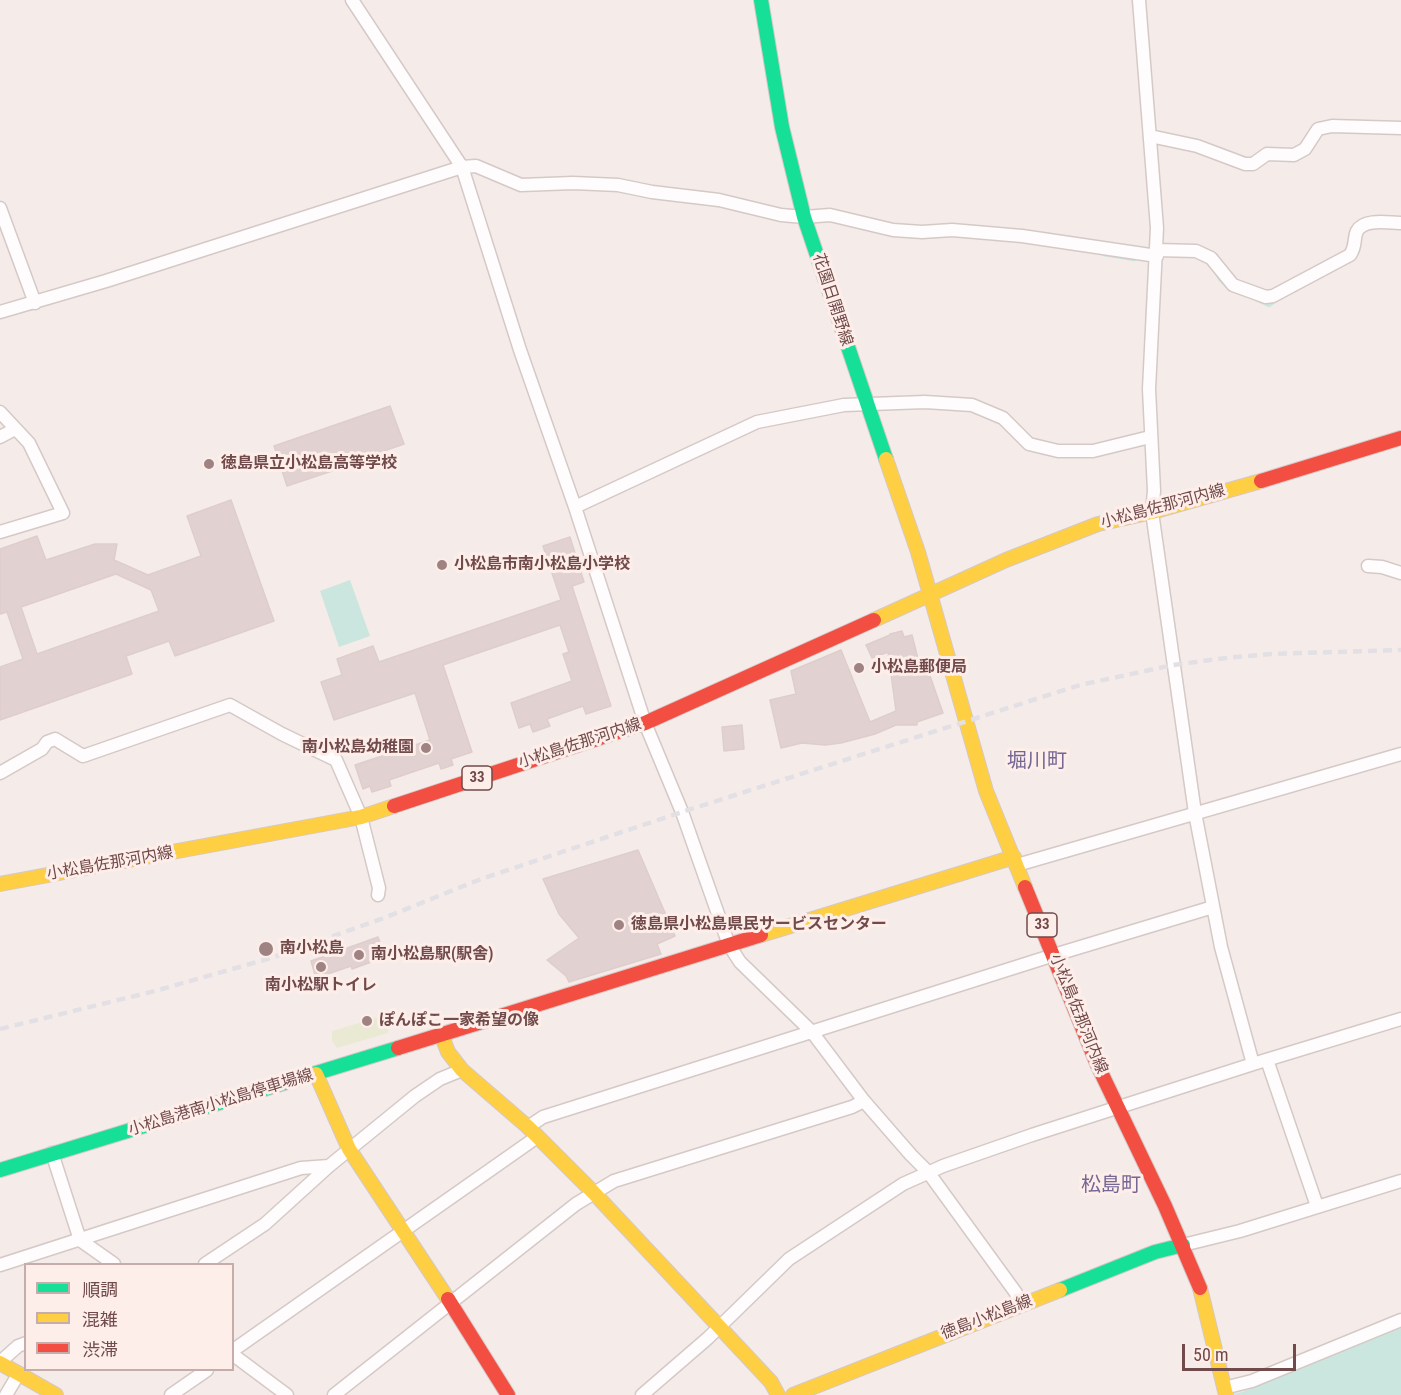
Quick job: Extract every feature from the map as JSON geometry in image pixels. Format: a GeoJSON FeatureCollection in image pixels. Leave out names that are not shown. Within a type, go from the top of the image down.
{"type":"FeatureCollection","features":[{"type":"Feature","properties":{"kind":"main road","name":"花園日開野線"},"geometry":{"type":"LineString","coordinates":[[761,0],[782,127],[804,217],[918,552],[930,594]]}},
{"type":"Feature","properties":{"kind":"main road","name":"小松島佐那河内線"},"geometry":{"type":"LineString","coordinates":[[0,884],[361,817],[645,723],[1006,560],[1098,524],[1152,512],[1273,478],[1401,438]]}},
{"type":"Feature","properties":{"kind":"main road","name":"小松島佐那河内線"},"geometry":{"type":"LineString","coordinates":[[930,594],[986,791],[1097,1064],[1120,1109],[1199,1284],[1225,1392]]}},
{"type":"Feature","properties":{"kind":"main road","name":"小松島港南小松島停車場線"},"geometry":{"type":"LineString","coordinates":[[0,1170],[316,1074],[492,1017],[1016,861]]}},
{"type":"Feature","properties":{"kind":"main road"},"geometry":{"type":"LineString","coordinates":[[441,1034],[448,1052],[462,1070],[533,1132],[593,1192],[720,1326],[771,1382],[778,1395]]}},
{"type":"Feature","properties":{"kind":"main road"},"geometry":{"type":"LineString","coordinates":[[316,1074],[349,1149],[508,1395]]}},
{"type":"Feature","properties":{"kind":"main road","name":"徳島小松島線"},"geometry":{"type":"LineString","coordinates":[[793,1395],[1155,1252],[1183,1245]]}},
{"type":"Feature","properties":{"kind":"main road"},"geometry":{"type":"LineString","coordinates":[[0,1363],[56,1395]]}},
{"type":"Feature","properties":{"kind":"street"},"geometry":{"type":"LineString","coordinates":[[352,0],[462,167],[520,350],[575,507],[645,723],[682,812],[729,945],[740,962],[812,1032],[864,1101],[928,1172],[1016,1293],[1020,1305]]}},
{"type":"Feature","properties":{"kind":"street"},"geometry":{"type":"LineString","coordinates":[[1139,0],[1157,253],[1149,389],[1154,491],[1152,512],[1195,813],[1221,946],[1253,1064]]}},
{"type":"Feature","properties":{"kind":"street"},"geometry":{"type":"LineString","coordinates":[[1150,136],[1197,146],[1245,164],[1253,164],[1267,154],[1294,154],[1305,149],[1318,129],[1332,126],[1401,128]]}},
{"type":"Feature","properties":{"kind":"street"},"geometry":{"type":"LineString","coordinates":[[0,312],[35,303],[462,167],[476,166],[521,185],[573,183],[618,185],[652,192],[719,200],[781,214],[804,217],[830,215],[893,230],[922,232],[952,230],[1022,236],[1157,253],[1196,251],[1211,258],[1233,285],[1266,297],[1273,296],[1350,255],[1355,248],[1357,231],[1368,224],[1401,222]]}},
{"type":"Feature","properties":{"kind":"street"},"geometry":{"type":"LineString","coordinates":[[0,208],[35,303]]}},
{"type":"Feature","properties":{"kind":"street"},"geometry":{"type":"LineString","coordinates":[[575,507],[757,422],[844,405],[925,402],[972,405],[1003,418],[1029,444],[1058,451],[1093,451],[1150,437]]}},
{"type":"Feature","properties":{"kind":"street"},"geometry":{"type":"LineString","coordinates":[[0,412],[29,442],[63,513],[0,532]]}},
{"type":"Feature","properties":{"kind":"street"},"geometry":{"type":"LineString","coordinates":[[0,437],[15,429]]}},
{"type":"Feature","properties":{"kind":"street"},"geometry":{"type":"LineString","coordinates":[[1368,566],[1382,567],[1401,573]]}},
{"type":"Feature","properties":{"kind":"street"},"geometry":{"type":"LineString","coordinates":[[0,773],[55,739],[83,756],[230,705],[336,760],[361,817],[379,888],[378,895]]}},
{"type":"Feature","properties":{"kind":"street"},"geometry":{"type":"LineString","coordinates":[[1016,861],[1243,800],[1401,754]]}},
{"type":"Feature","properties":{"kind":"street"},"geometry":{"type":"LineString","coordinates":[[234,1352],[507,1156],[533,1132],[543,1116],[1054,954],[1213,907]]}},
{"type":"Feature","properties":{"kind":"street"},"geometry":{"type":"LineString","coordinates":[[642,1395],[720,1326],[789,1259],[903,1184],[928,1172],[1032,1136],[1253,1064],[1401,1019]]}},
{"type":"Feature","properties":{"kind":"street"},"geometry":{"type":"LineString","coordinates":[[1267,1060],[1317,1206]]}},
{"type":"Feature","properties":{"kind":"street"},"geometry":{"type":"LineString","coordinates":[[206,1263],[265,1224],[329,1166],[415,1096],[440,1079],[462,1070]]}},
{"type":"Feature","properties":{"kind":"street"},"geometry":{"type":"LineString","coordinates":[[334,1395],[593,1192],[614,1181],[852,1107],[864,1101]]}},
{"type":"Feature","properties":{"kind":"street"},"geometry":{"type":"LineString","coordinates":[[52,1153],[80,1240],[113,1263]]}},
{"type":"Feature","properties":{"kind":"street"},"geometry":{"type":"LineString","coordinates":[[0,1265],[301,1167],[329,1166]]}},
{"type":"Feature","properties":{"kind":"street"},"geometry":{"type":"LineString","coordinates":[[1183,1245],[1240,1231],[1401,1180]]}},
{"type":"Feature","properties":{"kind":"street"},"geometry":{"type":"LineString","coordinates":[[1225,1392],[1401,1320]]}},
{"type":"Feature","properties":{"kind":"street"},"geometry":{"type":"LineString","coordinates":[[0,1363],[18,1346],[24,1344]]}},
{"type":"Feature","properties":{"kind":"street"},"geometry":{"type":"LineString","coordinates":[[234,1355],[287,1395]]}},
{"type":"Feature","properties":{"kind":"street"},"geometry":{"type":"LineString","coordinates":[[171,1395],[206,1371]]}},
{"type":"Feature","properties":{"kind":"street"},"geometry":{"type":"LineString","coordinates":[[6,1395],[19,1373]]}},
{"type":"Feature","properties":{"kind":"green space"},"geometry":{"type":"Polygon","coordinates":[[[383,1016],[389,1023],[388,1033],[337,1048],[332,1041],[332,1031],[383,1016]]]}},
{"type":"Feature","properties":{"kind":"water"},"geometry":{"type":"Polygon","coordinates":[[[350,580],[370,636],[339,647],[320,591],[350,580]]]}},
{"type":"Feature","properties":{"kind":"water"},"geometry":{"type":"Polygon","coordinates":[[[1401,1327],[1401,1395],[1229,1395],[1242,1392],[1401,1327]]]}},
{"type":"Feature","properties":{"kind":"building"},"geometry":{"type":"Polygon","coordinates":[[[390,406],[404,444],[287,486],[274,446],[390,406]]]}},
{"type":"Feature","properties":{"kind":"building"},"geometry":{"type":"Polygon","coordinates":[[[231,500],[274,621],[175,656],[169,641],[126,656],[132,674],[0,720],[0,667],[23,659],[7,612],[0,614],[0,549],[37,536],[46,560],[95,544],[117,544],[114,560],[148,575],[201,556],[187,516],[231,500]],[[116,574],[21,607],[37,654],[159,611],[151,590],[116,574]]]}},
{"type":"Feature","properties":{"kind":"building"},"geometry":{"type":"Polygon","coordinates":[[[570,537],[584,582],[572,586],[611,706],[586,714],[583,706],[547,719],[550,726],[533,732],[530,724],[519,728],[511,703],[572,681],[563,654],[569,652],[560,625],[443,665],[472,752],[451,759],[453,765],[441,769],[439,763],[389,780],[391,786],[372,792],[370,786],[363,789],[355,765],[430,740],[415,693],[334,720],[321,682],[342,675],[337,659],[373,646],[379,662],[561,600],[543,546],[570,537]]]}},
{"type":"Feature","properties":{"kind":"building"},"geometry":{"type":"Polygon","coordinates":[[[902,631],[904,637],[912,635],[918,659],[935,659],[935,673],[929,673],[943,713],[917,722],[917,725],[896,725],[875,734],[841,743],[825,745],[802,743],[781,748],[770,700],[796,694],[791,671],[841,650],[870,722],[896,711],[888,652],[872,658],[866,645],[902,631]]]}},
{"type":"Feature","properties":{"kind":"building"},"geometry":{"type":"Polygon","coordinates":[[[742,725],[744,749],[724,751],[722,727],[742,725]]]}},
{"type":"Feature","properties":{"kind":"building","name":"徳島県小松島県民サービスセンター"},"geometry":{"type":"Polygon","coordinates":[[[638,850],[675,936],[657,944],[661,954],[569,982],[566,976],[547,960],[579,938],[559,914],[543,879],[638,850]]]}},
{"type":"Feature","properties":{"kind":"building","name":"南小松島駅(駅舎)"},"geometry":{"type":"Polygon","coordinates":[[[378,937],[385,957],[352,969],[351,966],[316,978],[311,961],[378,937]]]}},
{"type":"Feature","properties":{"kind":"waterway"},"geometry":{"type":"LineString","coordinates":[[1104,254],[1134,259]]}},
{"type":"Feature","properties":{"kind":"waterway"},"geometry":{"type":"LineString","coordinates":[[1216,271],[1229,288]]}},
{"type":"Feature","properties":{"kind":"waterway"},"geometry":{"type":"LineString","coordinates":[[1256,299],[1269,305],[1277,299]]}},
{"type":"Feature","properties":{"kind":"railway"},"geometry":{"type":"LineString","coordinates":[[0,1029],[155,991],[271,958],[384,918],[481,879],[682,812],[1080,685],[1173,665],[1226,658],[1270,654],[1401,650]]}},
{"type":"Feature","properties":{"kind":"traffic: fast"},"geometry":{"type":"LineString","coordinates":[[761,0],[782,127],[804,217],[886,459]]}},
{"type":"Feature","properties":{"kind":"traffic: fast"},"geometry":{"type":"LineString","coordinates":[[0,1170],[398,1048]]}},
{"type":"Feature","properties":{"kind":"traffic: fast"},"geometry":{"type":"LineString","coordinates":[[1060,1290],[1155,1252],[1183,1245]]}},
{"type":"Feature","properties":{"kind":"traffic: slow"},"geometry":{"type":"LineString","coordinates":[[886,459],[930,594]]}},
{"type":"Feature","properties":{"kind":"traffic: slow"},"geometry":{"type":"LineString","coordinates":[[874,620],[1006,560],[1098,524],[1152,512],[1261,481]]}},
{"type":"Feature","properties":{"kind":"traffic: slow"},"geometry":{"type":"LineString","coordinates":[[930,594],[986,791],[1025,887]]}},
{"type":"Feature","properties":{"kind":"traffic: slow"},"geometry":{"type":"LineString","coordinates":[[0,884],[361,817],[394,806]]}},
{"type":"Feature","properties":{"kind":"traffic: slow"},"geometry":{"type":"LineString","coordinates":[[761,935],[1014,857]]}},
{"type":"Feature","properties":{"kind":"traffic: slow"},"geometry":{"type":"LineString","coordinates":[[441,1034],[448,1052],[462,1070],[528,1127],[593,1192],[771,1382],[778,1395]]}},
{"type":"Feature","properties":{"kind":"traffic: slow"},"geometry":{"type":"LineString","coordinates":[[316,1074],[349,1149],[448,1299]]}},
{"type":"Feature","properties":{"kind":"traffic: slow"},"geometry":{"type":"LineString","coordinates":[[1200,1288],[1226,1395]]}},
{"type":"Feature","properties":{"kind":"traffic: slow"},"geometry":{"type":"LineString","coordinates":[[793,1395],[1060,1290]]}},
{"type":"Feature","properties":{"kind":"traffic: slow"},"geometry":{"type":"LineString","coordinates":[[0,1363],[56,1395]]}},
{"type":"Feature","properties":{"kind":"traffic: jam"},"geometry":{"type":"LineString","coordinates":[[1261,481],[1401,438]]}},
{"type":"Feature","properties":{"kind":"traffic: jam"},"geometry":{"type":"LineString","coordinates":[[394,806],[645,723],[874,620]]}},
{"type":"Feature","properties":{"kind":"traffic: jam"},"geometry":{"type":"LineString","coordinates":[[1025,887],[1097,1064],[1165,1206],[1200,1288]]}},
{"type":"Feature","properties":{"kind":"traffic: jam"},"geometry":{"type":"LineString","coordinates":[[398,1048],[761,935]]}},
{"type":"Feature","properties":{"kind":"traffic: jam"},"geometry":{"type":"LineString","coordinates":[[448,1299],[508,1395]]}},
{"type":"Feature","properties":{"kind":"place","name":"徳島県立小松島高等学校"},"geometry":{"type":"Point","coordinates":[209,464]}},
{"type":"Feature","properties":{"kind":"place","name":"小松島市南小松島小学校"},"geometry":{"type":"Point","coordinates":[442,565]}},
{"type":"Feature","properties":{"kind":"place","name":"小松島郵便局"},"geometry":{"type":"Point","coordinates":[859,668]}},
{"type":"Feature","properties":{"kind":"place","name":"南小松島幼稚園"},"geometry":{"type":"Point","coordinates":[426,748]}},
{"type":"Feature","properties":{"kind":"place","name":"徳島県小松島県民サービスセンター"},"geometry":{"type":"Point","coordinates":[619,925]}},
{"type":"Feature","properties":{"kind":"place","name":"南小松島"},"geometry":{"type":"Point","coordinates":[266,949]}},
{"type":"Feature","properties":{"kind":"place","name":"南小松島駅(駅舎)"},"geometry":{"type":"Point","coordinates":[359,955]}},
{"type":"Feature","properties":{"kind":"place","name":"南小松駅トイレ"},"geometry":{"type":"Point","coordinates":[321,967]}},
{"type":"Feature","properties":{"kind":"place","name":"ぽんぽこ一家希望の像"},"geometry":{"type":"Point","coordinates":[367,1021]}},
{"type":"Feature","properties":{"kind":"district","name":"堀川町"},"geometry":{"type":"Point","coordinates":[1037,762]}},
{"type":"Feature","properties":{"kind":"district","name":"松島町"},"geometry":{"type":"Point","coordinates":[1111,1186]}}]}
